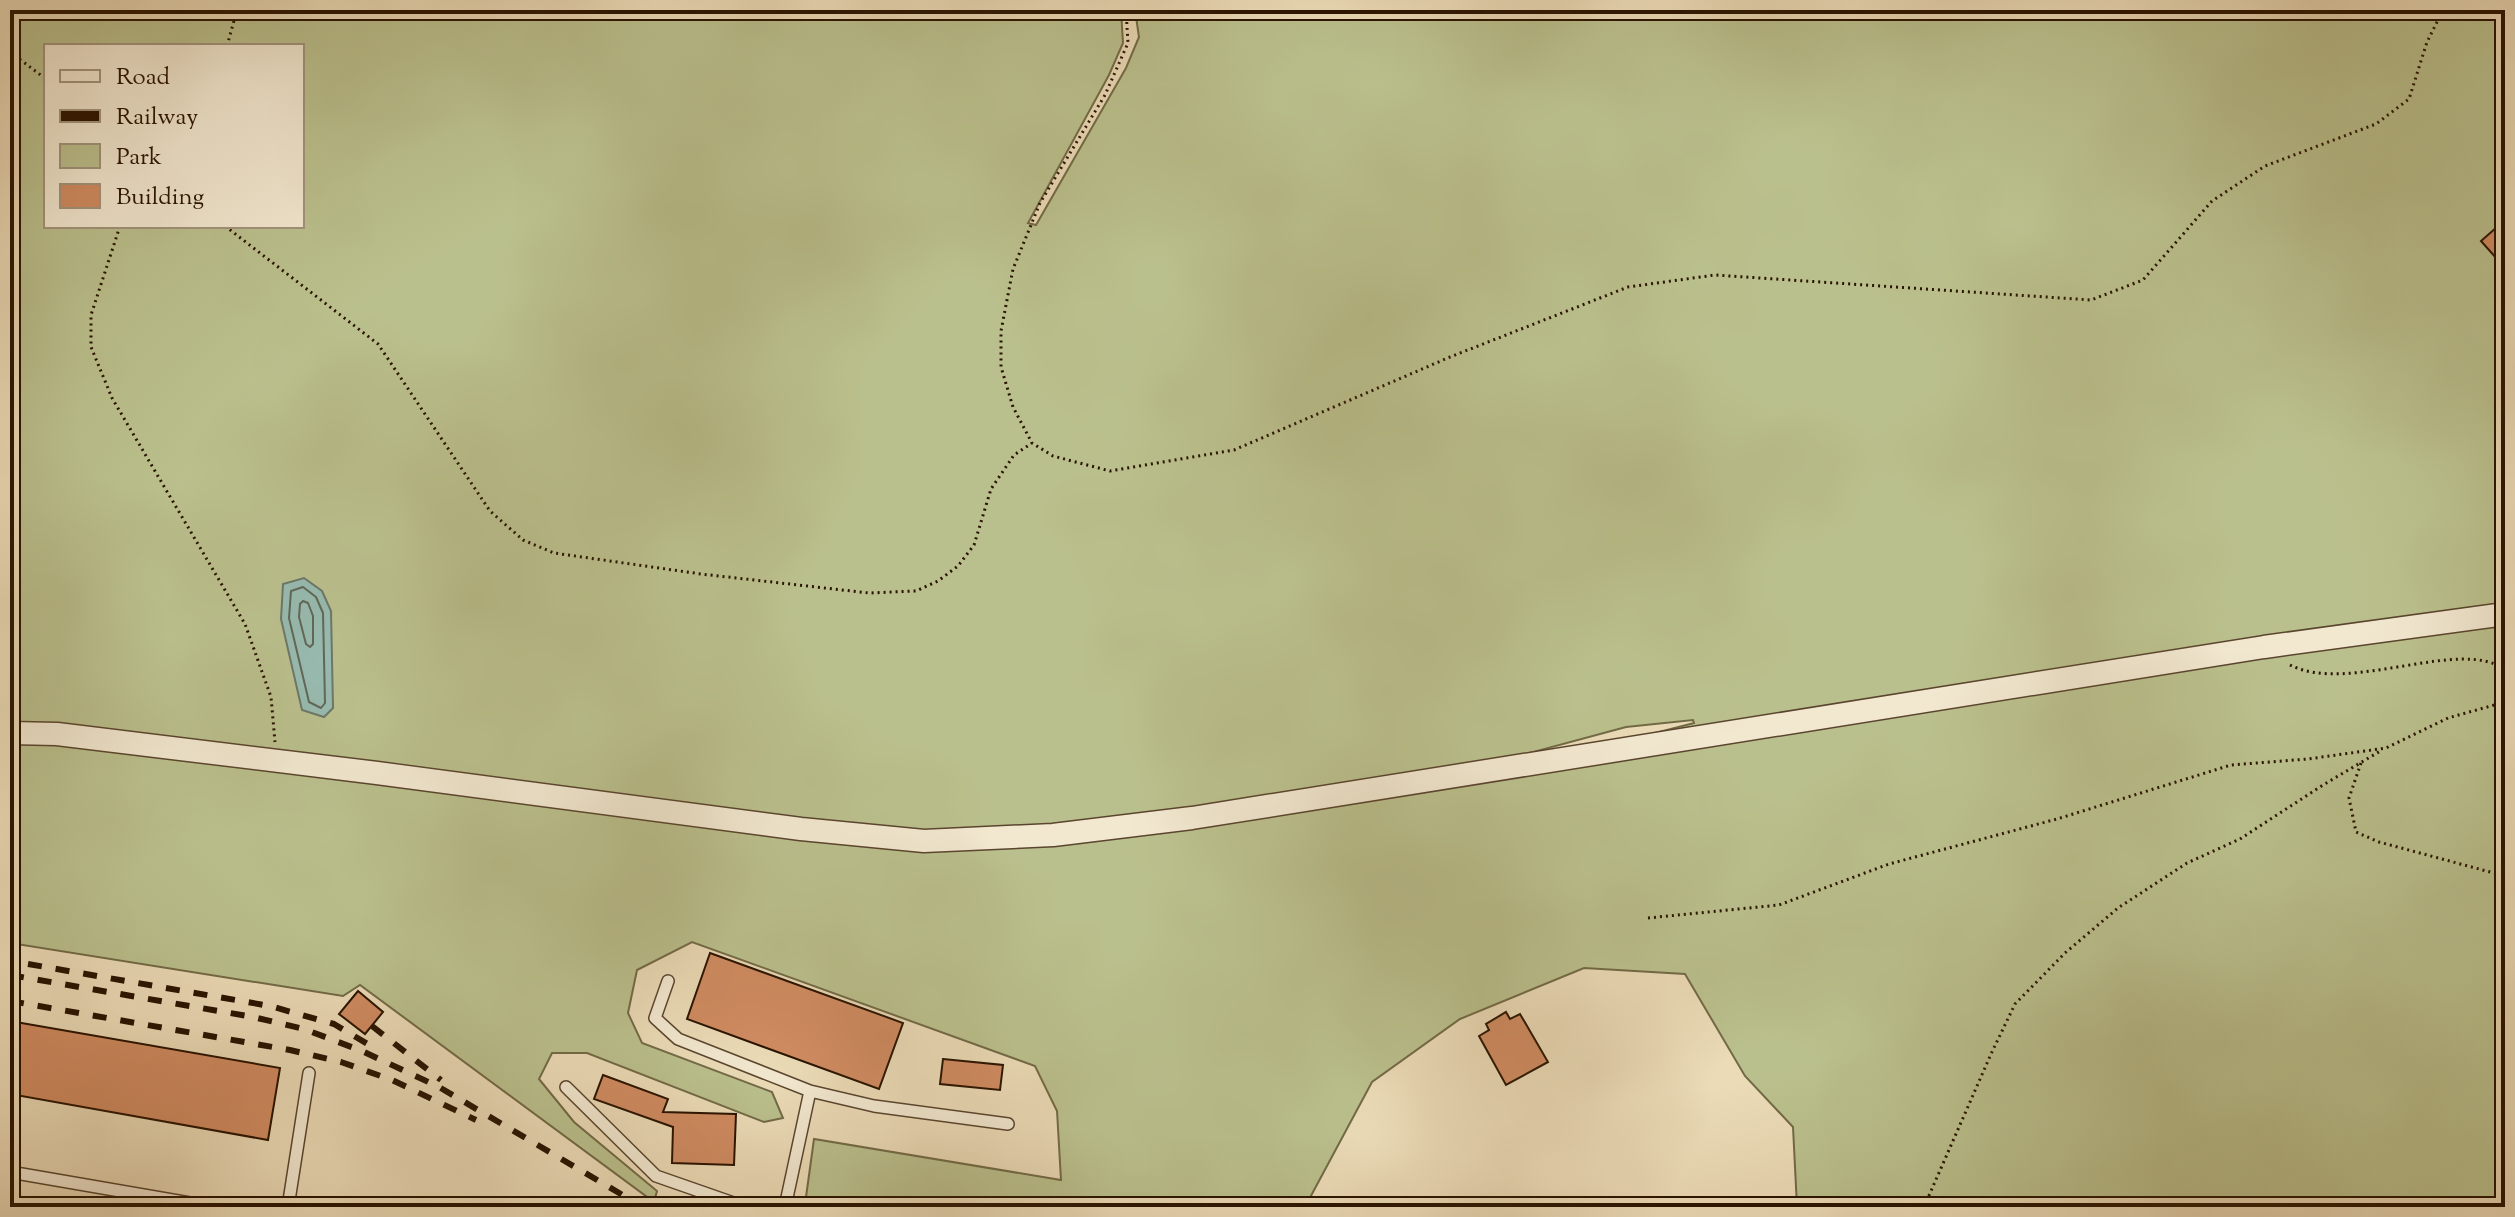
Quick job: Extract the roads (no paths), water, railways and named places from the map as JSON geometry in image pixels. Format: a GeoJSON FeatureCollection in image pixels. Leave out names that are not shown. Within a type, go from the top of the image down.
{"type":"FeatureCollection","features":[{"type":"Feature","properties":{"kind":"street"},"geometry":{"type":"LineString","coordinates":[[10,733],[57,734],[847,834],[924,841],[1053,835],[1208,816],[2264,647],[2505,614]]}},
{"type":"Feature","properties":{"kind":"lane"},"geometry":{"type":"LineString","coordinates":[[668,981],[655,1018],[678,1039],[810,1091],[874,1106],[1008,1124]]}},
{"type":"Feature","properties":{"kind":"lane"},"geometry":{"type":"LineString","coordinates":[[288,1207],[309,1073]]}},
{"type":"Feature","properties":{"kind":"lane"},"geometry":{"type":"LineString","coordinates":[[566,1087],[656,1176],[745,1207]]}},
{"type":"Feature","properties":{"kind":"lane"},"geometry":{"type":"LineString","coordinates":[[785,1207],[810,1091]]}},
{"type":"Feature","properties":{"kind":"lane"},"geometry":{"type":"LineString","coordinates":[[10,1172],[213,1207]]}},
{"type":"Feature","properties":{"kind":"water"},"geometry":{"type":"Polygon","coordinates":[[[304,578],[322,591],[331,611],[333,708],[324,717],[302,710],[281,619],[283,584],[304,578]]]}},
{"type":"Feature","properties":{"kind":"railway"},"geometry":{"type":"LineString","coordinates":[[28,964],[270,1006],[334,1024],[371,1046]]}},
{"type":"Feature","properties":{"kind":"railway"},"geometry":{"type":"LineString","coordinates":[[10,975],[253,1017],[304,1029],[362,1051],[439,1087],[643,1207]]}},
{"type":"Feature","properties":{"kind":"railway"},"geometry":{"type":"LineString","coordinates":[[10,1001],[290,1050],[341,1062],[392,1080],[476,1120]]}},
{"type":"Feature","properties":{"kind":"railway"},"geometry":{"type":"LineString","coordinates":[[372,1026],[441,1080]]}}]}
